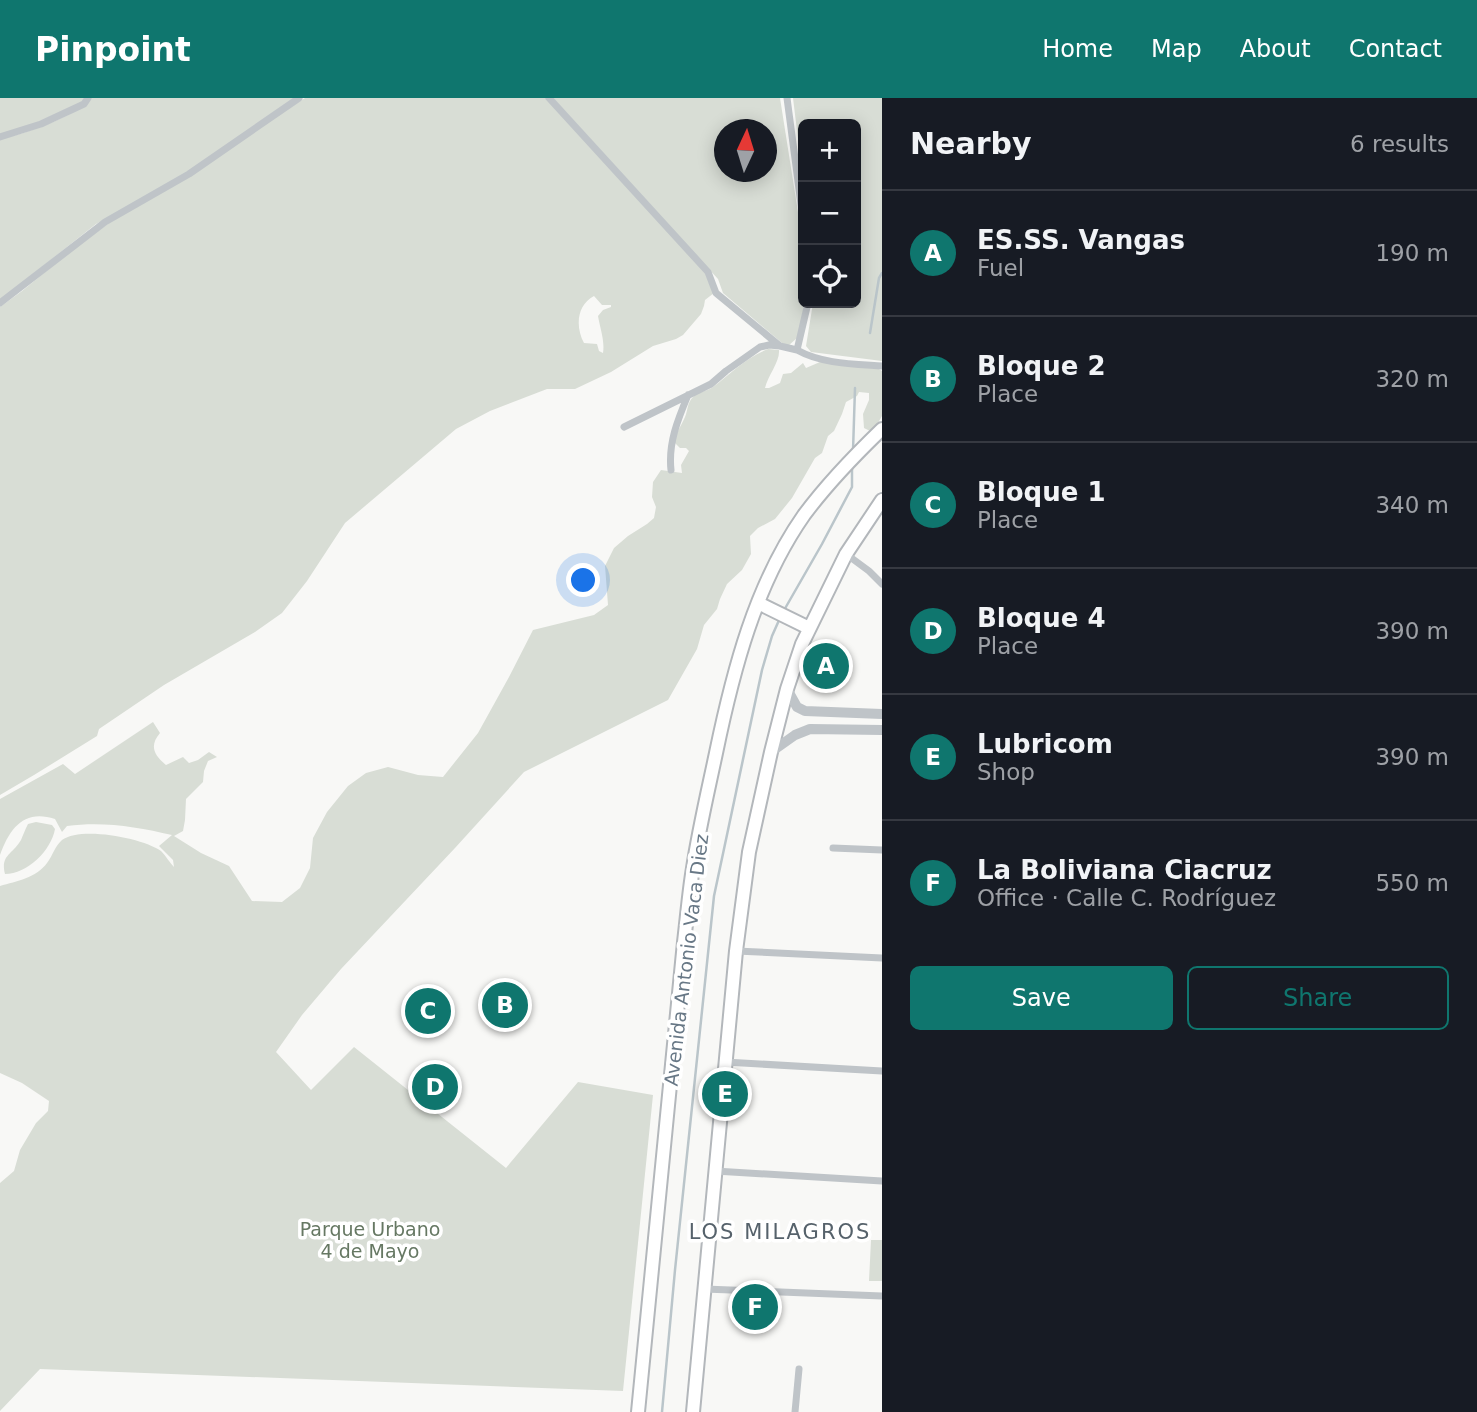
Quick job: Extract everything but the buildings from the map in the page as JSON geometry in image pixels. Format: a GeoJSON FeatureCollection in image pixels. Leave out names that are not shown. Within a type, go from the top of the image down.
{"type":"FeatureCollection","features":[{"type":"Feature","properties":{"kind":"highway","name":"Avenida Antonio Vaca Diez"},"geometry":{"type":"LineString","coordinates":[[638,1412],[693,867],[724,715],[739,656],[762,605],[778,559],[803,517],[828,484],[879,432]]}},
{"type":"Feature","properties":{"kind":"highway"},"geometry":{"type":"LineString","coordinates":[[693,1412],[736,951],[750,852],[786,689],[809,628],[846,554],[882,500]]}},
{"type":"Feature","properties":{"kind":"highway"},"geometry":{"type":"LineString","coordinates":[[762,605],[809,628]]}},
{"type":"Feature","properties":{"kind":"street"},"geometry":{"type":"LineString","coordinates":[[0,137],[41,124],[83,104],[88,98]]}},
{"type":"Feature","properties":{"kind":"street"},"geometry":{"type":"LineString","coordinates":[[0,303],[105,222],[189,174],[299,98]]}},
{"type":"Feature","properties":{"kind":"street"},"geometry":{"type":"LineString","coordinates":[[549,98],[708,272],[716,293],[780,346]]}},
{"type":"Feature","properties":{"kind":"street"},"geometry":{"type":"LineString","coordinates":[[787,98],[798,182]]}},
{"type":"Feature","properties":{"kind":"street"},"geometry":{"type":"LineString","coordinates":[[797,351],[807,308]]}},
{"type":"Feature","properties":{"kind":"street"},"geometry":{"type":"LineString","coordinates":[[624,427],[711,384],[726,370],[760,347],[780,346],[825,360],[882,366]]}},
{"type":"Feature","properties":{"kind":"street"},"geometry":{"type":"LineString","coordinates":[[671,470],[669,459],[672,438],[689,395]]}},
{"type":"Feature","properties":{"kind":"street"},"geometry":{"type":"LineString","coordinates":[[846,554],[882,583]]}},
{"type":"Feature","properties":{"kind":"street"},"geometry":{"type":"LineString","coordinates":[[786,689],[797,707],[805,711],[882,714]]}},
{"type":"Feature","properties":{"kind":"street"},"geometry":{"type":"LineString","coordinates":[[841,729],[843,713]]}},
{"type":"Feature","properties":{"kind":"street"},"geometry":{"type":"LineString","coordinates":[[771,751],[794,735],[810,729],[882,730]]}},
{"type":"Feature","properties":{"kind":"street"},"geometry":{"type":"LineString","coordinates":[[832,848],[882,850]]}},
{"type":"Feature","properties":{"kind":"street"},"geometry":{"type":"LineString","coordinates":[[736,951],[882,958]]}},
{"type":"Feature","properties":{"kind":"street"},"geometry":{"type":"LineString","coordinates":[[725,1062],[882,1071]]}},
{"type":"Feature","properties":{"kind":"street"},"geometry":{"type":"LineString","coordinates":[[715,1171],[882,1181]]}},
{"type":"Feature","properties":{"kind":"street"},"geometry":{"type":"LineString","coordinates":[[704,1289],[882,1296]]}},
{"type":"Feature","properties":{"kind":"street"},"geometry":{"type":"LineString","coordinates":[[795,1412],[799,1369]]}},
{"type":"Feature","properties":{"kind":"green space"},"geometry":{"type":"Polygon","coordinates":[[[0,98],[85,98],[82,102],[38,122],[0,135],[0,98]]]}},
{"type":"Feature","properties":{"kind":"green space"},"geometry":{"type":"Polygon","coordinates":[[[91,98],[294,98],[186,173],[96,224],[0,300],[0,139],[62,118],[91,98]]]}},
{"type":"Feature","properties":{"kind":"green space"},"geometry":{"type":"Polygon","coordinates":[[[305,98],[546,98],[706,273],[714,293],[705,300],[701,314],[683,335],[676,339],[653,346],[611,372],[575,389],[547,389],[490,411],[456,429],[345,523],[307,581],[282,613],[255,632],[164,685],[99,729],[97,736],[0,795],[0,307],[109,223],[305,98]],[[594,296],[588,300],[579,316],[579,330],[584,343],[597,344],[599,351],[603,353],[598,316],[611,305],[602,305],[594,296]]]}},
{"type":"Feature","properties":{"kind":"green space"},"geometry":{"type":"Polygon","coordinates":[[[553,98],[780,98],[798,212],[798,308],[803,308],[797,338],[788,346],[782,343],[723,293],[718,279],[553,98]]]}},
{"type":"Feature","properties":{"kind":"green space"},"geometry":{"type":"Polygon","coordinates":[[[793,98],[882,98],[882,361],[811,352],[806,346],[812,308],[861,308],[861,119],[798,119],[798,139],[793,98]]]}},
{"type":"Feature","properties":{"kind":"green space","name":"Parque Urbano 4 de Mayo"},"geometry":{"type":"Polygon","coordinates":[[[768,349],[779,350],[779,355],[765,388],[780,383],[783,374],[791,373],[803,363],[806,368],[820,362],[882,371],[882,416],[875,428],[870,431],[864,428],[863,414],[869,393],[859,392],[846,402],[822,453],[815,458],[792,498],[775,519],[758,528],[750,536],[751,554],[742,570],[727,584],[717,609],[704,625],[697,649],[668,700],[524,772],[341,969],[302,1015],[276,1052],[311,1090],[354,1047],[506,1168],[578,1082],[653,1095],[623,1391],[40,1369],[0,1411],[0,1183],[14,1171],[20,1150],[36,1123],[48,1111],[49,1101],[22,1083],[0,1073],[0,886],[37,872],[47,863],[62,840],[83,834],[112,835],[141,842],[161,851],[174,867],[173,860],[159,846],[172,835],[133,827],[94,824],[67,826],[62,832],[55,819],[44,817],[27,819],[20,823],[8,837],[0,855],[0,799],[63,764],[75,774],[153,722],[160,733],[154,750],[166,765],[183,757],[189,763],[209,752],[217,757],[208,761],[203,782],[186,799],[183,831],[174,836],[229,866],[252,901],[282,902],[300,888],[310,868],[313,838],[327,812],[348,786],[366,773],[388,767],[418,775],[443,777],[478,733],[533,630],[594,615],[608,605],[605,566],[614,548],[654,518],[656,507],[652,497],[653,482],[661,470],[682,473],[681,465],[689,451],[674,442],[691,399],[768,349]]]}},
{"type":"Feature","properties":{"kind":"green space"},"geometry":{"type":"Polygon","coordinates":[[[36,822],[52,825],[55,829],[49,845],[29,866],[5,874],[6,859],[21,840],[28,824],[36,822]]]}},
{"type":"Feature","properties":{"kind":"green space"},"geometry":{"type":"Polygon","coordinates":[[[871,1240],[882,1240],[882,1281],[869,1281],[871,1240]]]}},
{"type":"Feature","properties":{"kind":"waterway"},"geometry":{"type":"LineString","coordinates":[[870,333],[882,273]]}},
{"type":"Feature","properties":{"kind":"waterway"},"geometry":{"type":"LineString","coordinates":[[853,451],[855,388]]}},
{"type":"Feature","properties":{"kind":"waterway"},"geometry":{"type":"LineString","coordinates":[[783,612],[852,487],[852,465]]}},
{"type":"Feature","properties":{"kind":"waterway"},"geometry":{"type":"LineString","coordinates":[[662,1412],[714,896],[762,670],[780,618]]}},
{"type":"Feature","properties":{"kind":"place","name":"ES.SS. Vangas"},"geometry":{"type":"Point","coordinates":[826,666]}},
{"type":"Feature","properties":{"kind":"place","name":"Bloque 2"},"geometry":{"type":"Point","coordinates":[505,1005]}},
{"type":"Feature","properties":{"kind":"place","name":"Bloque 1"},"geometry":{"type":"Point","coordinates":[428,1011]}},
{"type":"Feature","properties":{"kind":"place","name":"Bloque 4"},"geometry":{"type":"Point","coordinates":[435,1087]}},
{"type":"Feature","properties":{"kind":"place","name":"Lubricom"},"geometry":{"type":"Point","coordinates":[725,1094]}},
{"type":"Feature","properties":{"kind":"place","name":"La Boliviana Ciacruz"},"geometry":{"type":"Point","coordinates":[755,1307]}},
{"type":"Feature","properties":{"kind":"district","name":"LOS MILAGROS"},"geometry":{"type":"Point","coordinates":[780,1232]}}]}
